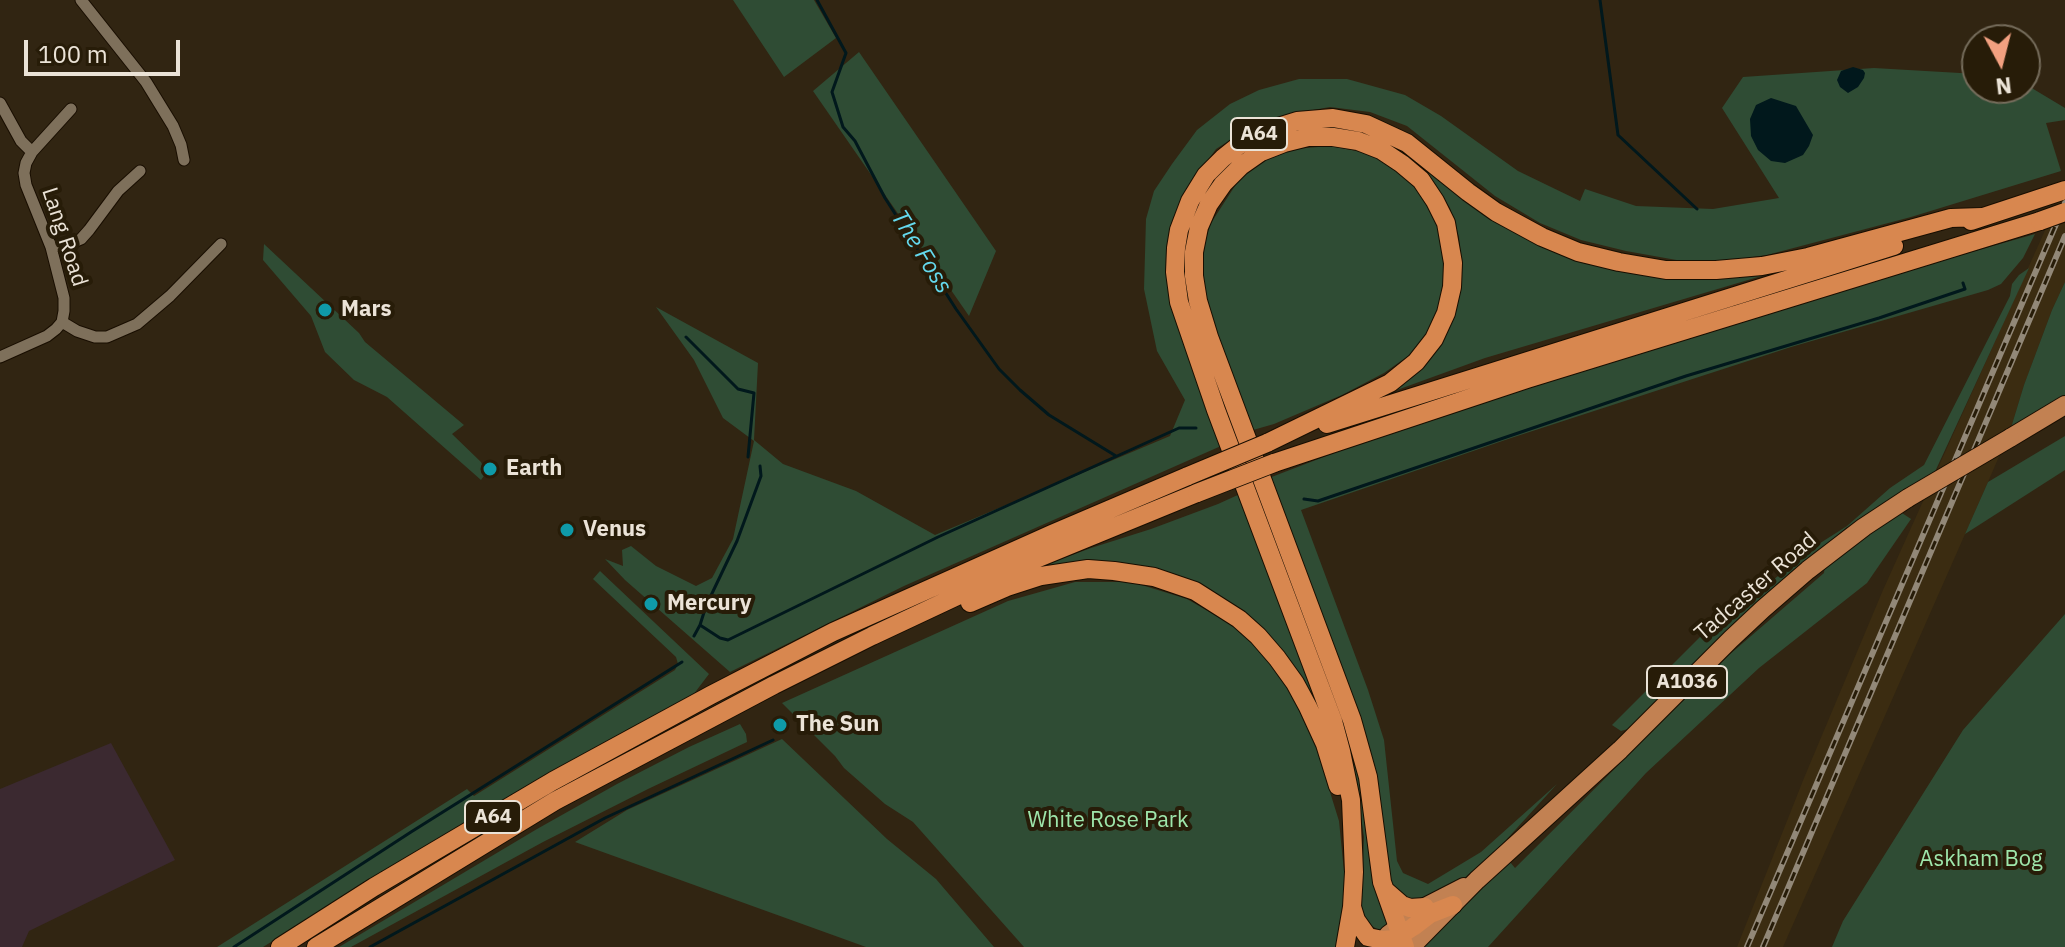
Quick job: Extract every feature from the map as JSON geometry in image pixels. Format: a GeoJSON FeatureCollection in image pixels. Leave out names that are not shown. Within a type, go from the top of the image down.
{"type":"FeatureCollection","features":[{"type":"Feature","properties":{"kind":"highway","name":"A64"},"geometry":{"type":"LineString","coordinates":[[1345,947],[1352,907],[1354,842],[1351,800],[1341,751],[1333,721],[1216,410],[1179,302],[1175,272],[1179,230],[1190,201],[1206,175],[1238,146],[1265,131],[1297,121],[1333,118],[1366,124],[1407,143],[1496,212],[1542,237],[1578,252],[1666,270],[1762,266],[1808,257],[1951,218],[1982,217]]}},
{"type":"Feature","properties":{"kind":"highway","name":"A64"},"geometry":{"type":"LineString","coordinates":[[280,947],[374,887],[553,781],[833,632],[1052,534],[1188,476],[1267,443],[1390,383],[1416,362],[1434,339],[1446,313],[1453,263],[1446,223],[1421,180],[1381,150],[1358,141],[1308,137],[1261,152],[1223,184],[1209,204],[1199,227],[1194,252],[1194,276],[1209,337],[1352,720],[1368,777],[1384,889],[1395,940]]}},
{"type":"Feature","properties":{"kind":"highway","name":"A64"},"geometry":{"type":"LineString","coordinates":[[1267,443],[2056,193]]}},
{"type":"Feature","properties":{"kind":"highway","name":"A64"},"geometry":{"type":"LineString","coordinates":[[316,947],[555,801],[774,685],[1036,559],[1274,463],[1527,379],[2065,212]]}},
{"type":"Feature","properties":{"kind":"highway","name":"A64"},"geometry":{"type":"LineString","coordinates":[[872,636],[905,630],[1041,576],[1088,569],[1154,577],[1195,591],[1239,619],[1258,636],[1295,683],[1325,744],[1354,842]]}},
{"type":"Feature","properties":{"kind":"highway"},"geometry":{"type":"LineString","coordinates":[[1384,889],[1402,905],[1425,907]]}},
{"type":"Feature","properties":{"kind":"highway"},"geometry":{"type":"LineString","coordinates":[[1352,907],[1356,920],[1368,937],[1395,940],[1430,914],[1453,905]]}},
{"type":"Feature","properties":{"kind":"main road","name":"Tadcaster Road"},"geometry":{"type":"LineString","coordinates":[[1453,905],[1620,750],[1731,639],[1808,570],[1908,498],[2065,405]]}},
{"type":"Feature","properties":{"kind":"main road","name":"Tadcaster Road"},"geometry":{"type":"LineString","coordinates":[[1395,940],[1425,907],[1477,880]]}},
{"type":"Feature","properties":{"kind":"street"},"geometry":{"type":"LineString","coordinates":[[81,0],[146,82],[173,126],[184,160]]}},
{"type":"Feature","properties":{"kind":"street"},"geometry":{"type":"LineString","coordinates":[[0,103],[21,141],[32,152],[71,109]]}},
{"type":"Feature","properties":{"kind":"street","name":"Lang Road"},"geometry":{"type":"LineString","coordinates":[[0,357],[47,336],[62,322],[64,311],[64,298],[51,247],[26,185],[24,173],[32,152]]}},
{"type":"Feature","properties":{"kind":"street"},"geometry":{"type":"LineString","coordinates":[[51,247],[81,239],[118,191],[140,171]]}},
{"type":"Feature","properties":{"kind":"street"},"geometry":{"type":"LineString","coordinates":[[62,322],[95,337],[115,334],[137,324],[193,282],[221,244]]}},
{"type":"Feature","properties":{"kind":"shaded area"},"geometry":{"type":"Polygon","coordinates":[[[2065,186],[2065,282],[2024,385],[2010,431],[1783,947],[1737,947],[1883,590],[2065,186]]]}},
{"type":"Feature","properties":{"kind":"shaded area"},"geometry":{"type":"Polygon","coordinates":[[[111,743],[175,860],[29,931],[22,947],[0,947],[0,789],[111,743]]]}},
{"type":"Feature","properties":{"kind":"green space"},"geometry":{"type":"Polygon","coordinates":[[[733,0],[814,0],[836,38],[784,77],[733,0]]]}},
{"type":"Feature","properties":{"kind":"green space"},"geometry":{"type":"Polygon","coordinates":[[[859,52],[996,251],[969,316],[813,91],[859,52]]]}},
{"type":"Feature","properties":{"kind":"green space"},"geometry":{"type":"Polygon","coordinates":[[[1874,68],[1961,73],[1961,104],[2041,104],[2041,94],[2065,108],[2065,120],[2046,123],[2061,171],[1911,217],[1767,255],[1733,260],[1682,261],[1581,240],[1540,223],[1495,196],[1407,126],[1370,112],[1330,107],[1285,115],[1249,128],[1216,149],[1190,185],[1173,218],[1167,256],[1221,446],[904,586],[730,672],[605,559],[623,566],[622,550],[631,546],[656,566],[696,586],[712,578],[733,539],[754,441],[723,418],[694,360],[656,307],[758,363],[754,440],[783,464],[856,491],[935,535],[1170,436],[1185,400],[1157,351],[1144,289],[1146,219],[1154,191],[1172,164],[1197,130],[1230,104],[1259,90],[1299,79],[1347,79],[1405,95],[1441,116],[1518,171],[1580,201],[1585,189],[1636,206],[1713,209],[1779,198],[1722,108],[1743,77],[1874,68]]]}},
{"type":"Feature","properties":{"kind":"green space"},"geometry":{"type":"Polygon","coordinates":[[[1330,146],[1367,153],[1401,171],[1426,197],[1443,241],[1444,291],[1434,323],[1415,351],[1384,373],[1342,395],[1253,430],[1209,312],[1202,250],[1211,223],[1242,175],[1266,159],[1294,149],[1330,146]]]}},
{"type":"Feature","properties":{"kind":"green space"},"geometry":{"type":"Polygon","coordinates":[[[1412,159],[1586,260],[1775,272],[1485,358],[1386,394],[1425,361],[1462,269],[1459,237],[1450,208],[1412,159]]]}},
{"type":"Feature","properties":{"kind":"green space"},"geometry":{"type":"Polygon","coordinates":[[[2035,234],[2023,258],[2001,284],[1988,290],[1791,347],[1301,510],[1384,740],[1397,861],[1403,873],[1428,884],[1481,852],[1557,784],[1496,851],[1456,885],[1437,897],[1408,901],[1392,884],[1269,478],[1486,401],[1908,270],[2035,234]]]}},
{"type":"Feature","properties":{"kind":"green space"},"geometry":{"type":"Polygon","coordinates":[[[264,244],[365,342],[464,425],[452,434],[481,462],[486,473],[481,480],[387,397],[354,380],[325,352],[311,316],[263,260],[264,244]]]}},
{"type":"Feature","properties":{"kind":"green space"},"geometry":{"type":"Polygon","coordinates":[[[2029,268],[1933,476],[1850,530],[1847,527],[1748,614],[1628,729],[1621,731],[1612,725],[1740,597],[1747,601],[1814,547],[1847,526],[1890,488],[1924,465],[2010,296],[2012,284],[2029,268]]]}},
{"type":"Feature","properties":{"kind":"green space"},"geometry":{"type":"Polygon","coordinates":[[[2065,282],[2065,395],[2010,431],[2024,385],[2065,282]]]}},
{"type":"Feature","properties":{"kind":"green space"},"geometry":{"type":"Polygon","coordinates":[[[2065,436],[2065,470],[1965,534],[1988,482],[2065,436]]]}},
{"type":"Feature","properties":{"kind":"green space"},"geometry":{"type":"Polygon","coordinates":[[[1240,494],[1320,703],[1314,706],[1251,622],[1161,574],[1015,576],[1151,529],[1240,494]]]}},
{"type":"Feature","properties":{"kind":"green space"},"geometry":{"type":"Polygon","coordinates":[[[1899,511],[1911,519],[1867,583],[1759,668],[1646,773],[1488,947],[1421,947],[1510,862],[1515,868],[1729,655],[1824,573],[1825,565],[1899,511]]]}},
{"type":"Feature","properties":{"kind":"green space"},"geometry":{"type":"Polygon","coordinates":[[[600,571],[709,674],[693,695],[477,815],[263,947],[217,947],[467,789],[474,796],[675,670],[678,664],[676,657],[593,579],[600,571]]]}},
{"type":"Feature","properties":{"kind":"green space","name":"White Rose Park"},"geometry":{"type":"Polygon","coordinates":[[[1075,582],[1132,582],[1187,599],[1227,622],[1259,646],[1291,692],[1316,747],[1339,821],[1346,892],[1339,947],[1024,947],[913,822],[885,804],[844,768],[782,703],[1008,601],[1075,582]]]}},
{"type":"Feature","properties":{"kind":"green space","name":"Askham Bog"},"geometry":{"type":"Polygon","coordinates":[[[2065,614],[2065,947],[1832,947],[1843,921],[1963,730],[2065,614]]]}},
{"type":"Feature","properties":{"kind":"green space"},"geometry":{"type":"Polygon","coordinates":[[[740,724],[747,742],[543,842],[351,947],[339,947],[617,784],[740,724]]]}},
{"type":"Feature","properties":{"kind":"green space"},"geometry":{"type":"Polygon","coordinates":[[[782,739],[887,839],[936,879],[994,947],[866,947],[575,842],[627,810],[782,739]]]}},
{"type":"Feature","properties":{"kind":"green space"},"geometry":{"type":"Polygon","coordinates":[[[1351,753],[1357,764],[1390,925],[1380,931],[1369,924],[1361,908],[1364,837],[1351,753]]]}},
{"type":"Feature","properties":{"kind":"water"},"geometry":{"type":"Polygon","coordinates":[[[1853,67],[1865,73],[1858,87],[1848,93],[1837,80],[1841,71],[1853,67]]]}},
{"type":"Feature","properties":{"kind":"water"},"geometry":{"type":"Polygon","coordinates":[[[1771,98],[1796,106],[1813,135],[1803,155],[1785,163],[1771,161],[1758,150],[1751,136],[1750,119],[1756,105],[1771,98]]]}},
{"type":"Feature","properties":{"kind":"waterway","name":"The Foss"},"geometry":{"type":"LineString","coordinates":[[817,0],[846,53],[832,92],[843,127],[855,141],[885,198],[956,309],[999,369],[1020,390],[1049,415],[1116,456]]}},
{"type":"Feature","properties":{"kind":"waterway"},"geometry":{"type":"LineString","coordinates":[[1600,0],[1618,135],[1697,209]]}},
{"type":"Feature","properties":{"kind":"waterway"},"geometry":{"type":"LineString","coordinates":[[1304,499],[1318,501],[1686,376],[1879,318],[1965,289],[1963,283]]}},
{"type":"Feature","properties":{"kind":"waterway"},"geometry":{"type":"LineString","coordinates":[[686,337],[738,389],[754,393],[748,457]]}},
{"type":"Feature","properties":{"kind":"waterway"},"geometry":{"type":"LineString","coordinates":[[700,625],[728,640],[938,537],[1179,428],[1196,428]]}},
{"type":"Feature","properties":{"kind":"waterway"},"geometry":{"type":"LineString","coordinates":[[694,636],[737,541],[761,476],[760,466]]}},
{"type":"Feature","properties":{"kind":"waterway"},"geometry":{"type":"LineString","coordinates":[[234,947],[682,662]]}},
{"type":"Feature","properties":{"kind":"waterway"},"geometry":{"type":"LineString","coordinates":[[370,947],[605,818],[773,740]]}},
{"type":"Feature","properties":{"kind":"railway"},"geometry":{"type":"LineString","coordinates":[[1747,947],[2065,203]]}},
{"type":"Feature","properties":{"kind":"railway"},"geometry":{"type":"LineString","coordinates":[[1763,947],[2065,236]]}},
{"type":"Feature","properties":{"kind":"place","name":"Mars"},"geometry":{"type":"Point","coordinates":[325,310]}},
{"type":"Feature","properties":{"kind":"place","name":"Earth"},"geometry":{"type":"Point","coordinates":[490,469]}},
{"type":"Feature","properties":{"kind":"place","name":"Venus"},"geometry":{"type":"Point","coordinates":[567,530]}},
{"type":"Feature","properties":{"kind":"place","name":"Mercury"},"geometry":{"type":"Point","coordinates":[651,604]}},
{"type":"Feature","properties":{"kind":"place","name":"The Sun"},"geometry":{"type":"Point","coordinates":[780,725]}}]}
